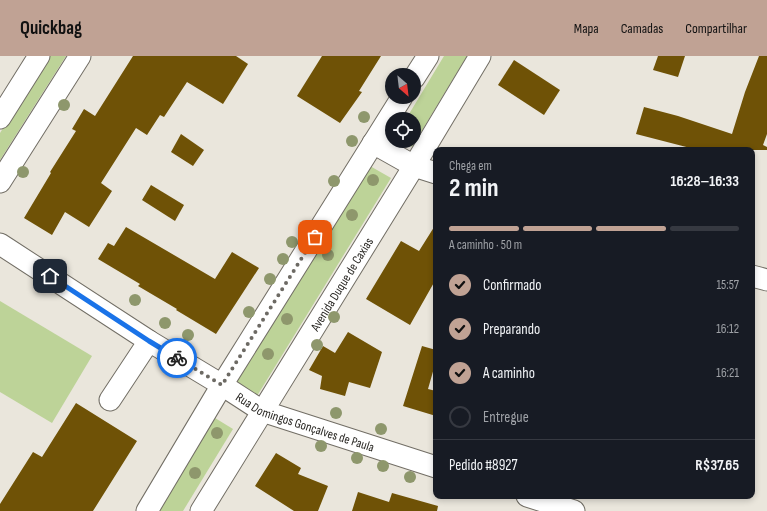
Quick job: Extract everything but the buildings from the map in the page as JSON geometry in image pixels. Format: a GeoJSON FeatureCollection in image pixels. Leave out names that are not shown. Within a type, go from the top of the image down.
{"type":"FeatureCollection","features":[{"type":"Feature","properties":{"kind":"street"},"geometry":{"type":"LineString","coordinates":[[0,118],[39,56]]}},
{"type":"Feature","properties":{"kind":"street"},"geometry":{"type":"LineString","coordinates":[[0,182],[80,56]]}},
{"type":"Feature","properties":{"kind":"street"},"geometry":{"type":"LineString","coordinates":[[420,68],[428,56]]}},
{"type":"Feature","properties":{"kind":"street","name":"Avenida Duque de Caxias"},"geometry":{"type":"LineString","coordinates":[[201,511],[414,166],[480,56]]}},
{"type":"Feature","properties":{"kind":"street"},"geometry":{"type":"LineString","coordinates":[[147,511],[222,385],[398,104]]}},
{"type":"Feature","properties":{"kind":"street"},"geometry":{"type":"LineString","coordinates":[[374,143],[414,166],[433,172]]}},
{"type":"Feature","properties":{"kind":"street","name":"Rua Domingos Gonçalves de Paula"},"geometry":{"type":"LineString","coordinates":[[0,244],[149,341],[262,411],[433,466]]}},
{"type":"Feature","properties":{"kind":"street"},"geometry":{"type":"LineString","coordinates":[[755,277],[767,280]]}},
{"type":"Feature","properties":{"kind":"street"},"geometry":{"type":"LineString","coordinates":[[110,400],[149,341]]}},
{"type":"Feature","properties":{"kind":"street"},"geometry":{"type":"LineString","coordinates":[[536,499],[574,511]]}},
{"type":"Feature","properties":{"kind":"green space"},"geometry":{"type":"Polygon","coordinates":[[[49,56],[66,56],[0,160],[0,133],[49,56]]]}},
{"type":"Feature","properties":{"kind":"green space"},"geometry":{"type":"Polygon","coordinates":[[[444,56],[467,56],[421,132],[421,112],[410,112],[415,104],[421,104],[421,94],[444,56]]]}},
{"type":"Feature","properties":{"kind":"green space"},"geometry":{"type":"Polygon","coordinates":[[[370,166],[391,178],[257,396],[236,383],[370,166]]]}},
{"type":"Feature","properties":{"kind":"green space"},"geometry":{"type":"Polygon","coordinates":[[[0,301],[92,356],[52,423],[0,392],[0,301]]]}},
{"type":"Feature","properties":{"kind":"green space"},"geometry":{"type":"Polygon","coordinates":[[[215,418],[233,429],[183,511],[158,511],[215,418]]]}},
{"type":"Feature","properties":{"kind":"way so far"},"geometry":{"type":"LineString","coordinates":[[177,358],[222,385],[315,237]]}},
{"type":"Feature","properties":{"kind":"route"},"geometry":{"type":"LineString","coordinates":[[50,276],[177,358]]}}]}
